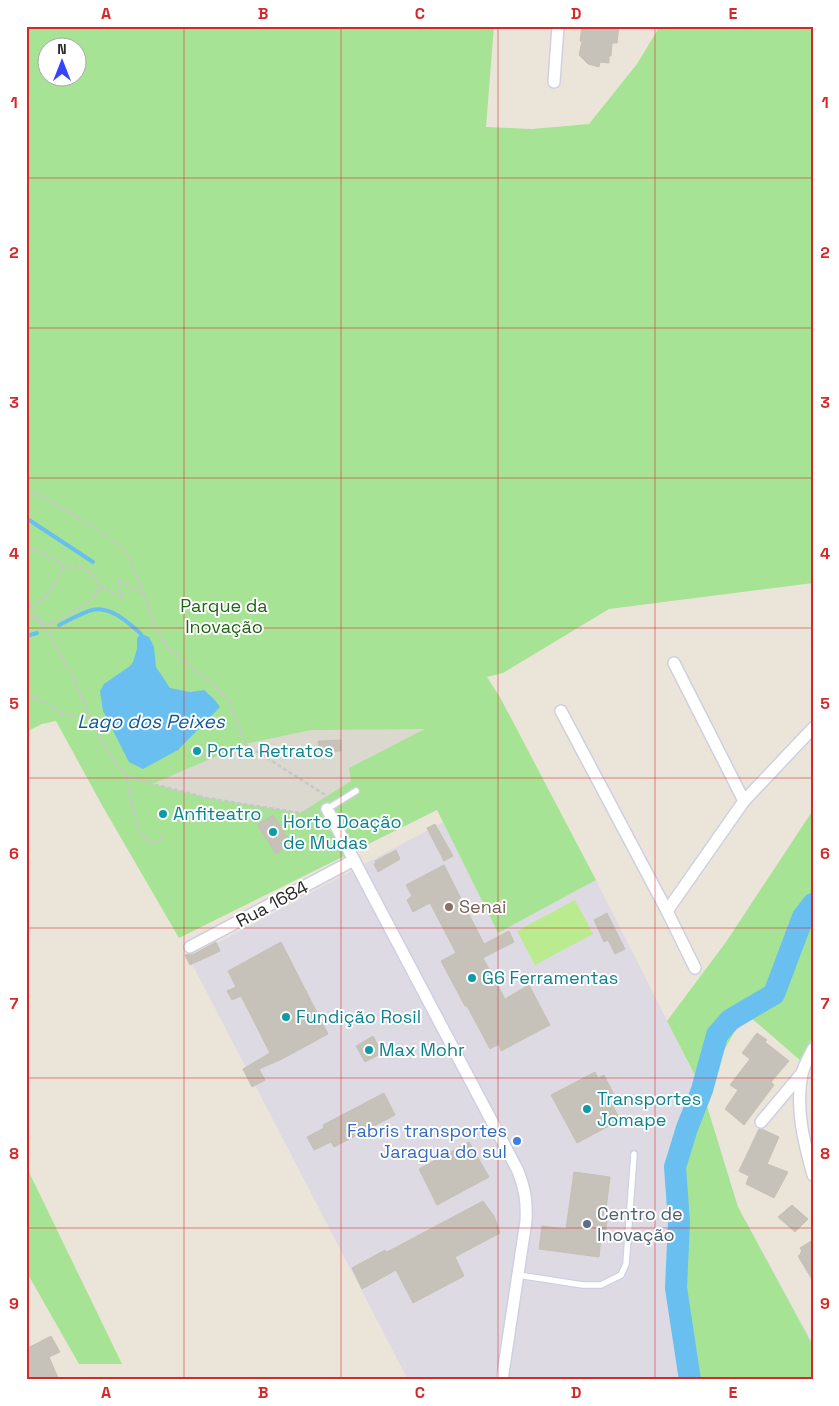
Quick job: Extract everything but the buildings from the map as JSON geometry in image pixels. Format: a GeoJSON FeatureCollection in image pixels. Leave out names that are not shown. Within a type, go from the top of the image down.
{"type":"FeatureCollection","features":[{"type":"Feature","properties":{"kind":"street"},"geometry":{"type":"LineString","coordinates":[[554,82],[558,26]]}},
{"type":"Feature","properties":{"kind":"street"},"geometry":{"type":"LineString","coordinates":[[674,663],[744,800]]}},
{"type":"Feature","properties":{"kind":"street"},"geometry":{"type":"LineString","coordinates":[[562,711],[695,968]]}},
{"type":"Feature","properties":{"kind":"street"},"geometry":{"type":"LineString","coordinates":[[667,912],[744,800],[813,728]]}},
{"type":"Feature","properties":{"kind":"street"},"geometry":{"type":"LineString","coordinates":[[330,807],[354,860],[524,1186],[527,1204],[526,1221],[502,1380]]}},
{"type":"Feature","properties":{"kind":"street","name":"Rua 1684"},"geometry":{"type":"LineString","coordinates":[[190,947],[354,860]]}},
{"type":"Feature","properties":{"kind":"street"},"geometry":{"type":"LineString","coordinates":[[813,1049],[803,1072],[800,1088],[803,1141],[813,1175]]}},
{"type":"Feature","properties":{"kind":"street"},"geometry":{"type":"LineString","coordinates":[[761,1122],[803,1072]]}},
{"type":"Feature","properties":{"kind":"lane"},"geometry":{"type":"LineString","coordinates":[[330,807],[356,791]]}},
{"type":"Feature","properties":{"kind":"lane"},"geometry":{"type":"LineString","coordinates":[[518,1275],[583,1285],[601,1285],[621,1275],[626,1264],[634,1154]]}},
{"type":"Feature","properties":{"kind":"path"},"geometry":{"type":"LineString","coordinates":[[26,488],[98,529],[117,543],[128,555],[145,596],[152,619],[170,650],[229,700],[245,744],[327,796],[330,807],[300,814],[207,798],[138,780],[126,774],[117,765],[91,719],[73,677],[26,598]]}},
{"type":"Feature","properties":{"kind":"path"},"geometry":{"type":"LineString","coordinates":[[26,548],[42,552],[64,566],[79,566],[93,573],[100,587],[124,598],[119,580],[145,596]]}},
{"type":"Feature","properties":{"kind":"path"},"geometry":{"type":"LineString","coordinates":[[33,607],[49,593],[64,566]]}},
{"type":"Feature","properties":{"kind":"path"},"geometry":{"type":"LineString","coordinates":[[44,626],[68,615],[90,601],[100,587]]}},
{"type":"Feature","properties":{"kind":"path"},"geometry":{"type":"LineString","coordinates":[[26,613],[44,626]]}},
{"type":"Feature","properties":{"kind":"path"},"geometry":{"type":"LineString","coordinates":[[26,693],[46,703],[60,713],[91,719]]}},
{"type":"Feature","properties":{"kind":"path"},"geometry":{"type":"LineString","coordinates":[[190,750],[199,745],[208,760]]}},
{"type":"Feature","properties":{"kind":"path"},"geometry":{"type":"LineString","coordinates":[[126,774],[139,832],[148,841],[156,843],[161,841],[161,834]]}},
{"type":"Feature","properties":{"kind":"shaded area"},"geometry":{"type":"Polygon","coordinates":[[[425,729],[349,768],[351,781],[300,813],[207,798],[152,784],[245,744],[311,730],[425,729]]]}},
{"type":"Feature","properties":{"kind":"shaded area"},"geometry":{"type":"Polygon","coordinates":[[[443,822],[498,933],[596,880],[702,1090],[738,1207],[813,1344],[813,1380],[408,1380],[189,958],[443,822]]]}},
{"type":"Feature","properties":{"kind":"green space","name":"Parque da Inovação"},"geometry":{"type":"Polygon","coordinates":[[[26,26],[494,26],[486,127],[532,129],[589,124],[637,64],[660,26],[813,26],[813,583],[609,609],[503,673],[487,677],[501,699],[596,880],[498,933],[437,810],[179,938],[103,807],[56,721],[42,724],[26,732],[26,26]]]}},
{"type":"Feature","properties":{"kind":"green space"},"geometry":{"type":"Polygon","coordinates":[[[813,810],[813,1036],[801,1061],[750,1017],[735,1031],[702,1090],[738,1207],[813,1346],[813,1380],[690,1380],[676,1288],[679,1222],[675,1167],[702,1089],[667,1021],[726,942],[813,810]]]}},
{"type":"Feature","properties":{"kind":"green space"},"geometry":{"type":"Polygon","coordinates":[[[575,900],[593,934],[535,965],[517,931],[575,900]]]}},
{"type":"Feature","properties":{"kind":"green space"},"geometry":{"type":"Polygon","coordinates":[[[26,1166],[122,1364],[79,1364],[26,1271],[26,1166]]]}},
{"type":"Feature","properties":{"kind":"water","name":"Lago dos Peixes"},"geometry":{"type":"Polygon","coordinates":[[[141,634],[149,637],[154,647],[156,667],[170,688],[190,692],[204,690],[220,707],[178,750],[143,769],[129,762],[103,711],[100,691],[104,684],[133,662],[137,649],[137,638],[141,634]]]}},
{"type":"Feature","properties":{"kind":"waterway"},"geometry":{"type":"LineString","coordinates":[[26,518],[93,562]]}},
{"type":"Feature","properties":{"kind":"waterway"},"geometry":{"type":"LineString","coordinates":[[59,625],[84,613],[99,609],[119,616],[141,634]]}},
{"type":"Feature","properties":{"kind":"waterway"},"geometry":{"type":"LineString","coordinates":[[26,636],[37,633]]}},
{"type":"Feature","properties":{"kind":"waterway"},"geometry":{"type":"LineString","coordinates":[[690,1380],[676,1288],[679,1222],[675,1167],[687,1128],[702,1090],[717,1035],[730,1020],[774,994],[803,917],[813,904]]}},
{"type":"Feature","properties":{"kind":"place","name":"Porta Retratos"},"geometry":{"type":"Point","coordinates":[197,751]}},
{"type":"Feature","properties":{"kind":"place","name":"Anfiteatro"},"geometry":{"type":"Point","coordinates":[163,814]}},
{"type":"Feature","properties":{"kind":"place","name":"Horto Doação de Mudas"},"geometry":{"type":"Point","coordinates":[273,832]}},
{"type":"Feature","properties":{"kind":"place","name":"Senai"},"geometry":{"type":"Point","coordinates":[449,907]}},
{"type":"Feature","properties":{"kind":"place","name":"G6 Ferramentas"},"geometry":{"type":"Point","coordinates":[472,978]}},
{"type":"Feature","properties":{"kind":"place","name":"Fundição Rosil"},"geometry":{"type":"Point","coordinates":[286,1017]}},
{"type":"Feature","properties":{"kind":"place","name":"Max Mohr"},"geometry":{"type":"Point","coordinates":[369,1050]}},
{"type":"Feature","properties":{"kind":"place","name":"Transportes Jomape"},"geometry":{"type":"Point","coordinates":[587,1109]}},
{"type":"Feature","properties":{"kind":"place","name":"Fabris transportes Jaragua do sul"},"geometry":{"type":"Point","coordinates":[517,1141]}},
{"type":"Feature","properties":{"kind":"place","name":"Centro de Inovação"},"geometry":{"type":"Point","coordinates":[587,1224]}}]}
